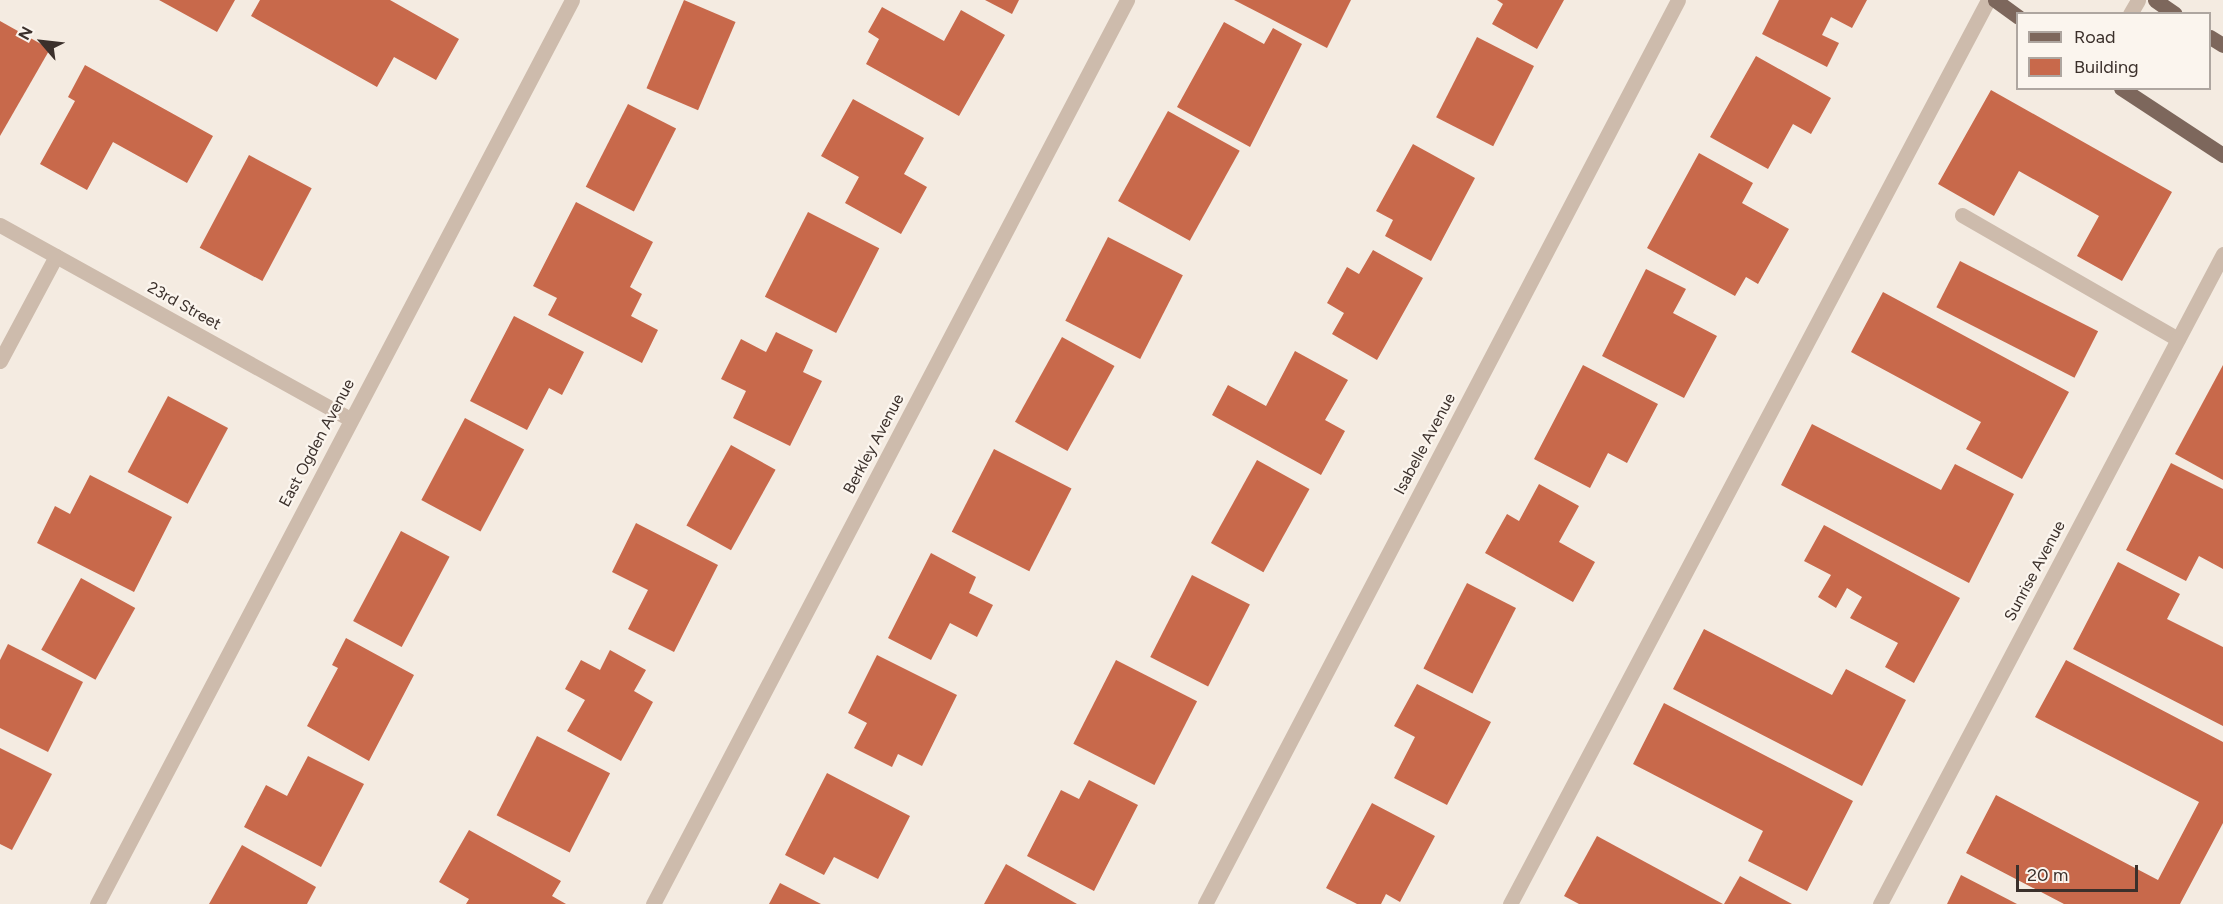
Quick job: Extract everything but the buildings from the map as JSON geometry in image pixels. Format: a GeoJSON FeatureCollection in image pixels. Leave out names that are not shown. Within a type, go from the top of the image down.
{"type":"FeatureCollection","features":[{"type":"Feature","properties":{"kind":"main road"},"geometry":{"type":"LineString","coordinates":[[1995,0],[2016,16]]}},
{"type":"Feature","properties":{"kind":"main road"},"geometry":{"type":"LineString","coordinates":[[2155,0],[2172,12]]}},
{"type":"Feature","properties":{"kind":"main road"},"geometry":{"type":"LineString","coordinates":[[2124,90],[2223,155]]}},
{"type":"Feature","properties":{"kind":"street","name":"East Ogden Avenue"},"geometry":{"type":"LineString","coordinates":[[97,904],[572,0]]}},
{"type":"Feature","properties":{"kind":"street","name":"Berkley Avenue"},"geometry":{"type":"LineString","coordinates":[[652,904],[1127,0]]}},
{"type":"Feature","properties":{"kind":"street","name":"Isabelle Avenue"},"geometry":{"type":"LineString","coordinates":[[1205,904],[1678,0]]}},
{"type":"Feature","properties":{"kind":"street"},"geometry":{"type":"LineString","coordinates":[[1510,904],[1988,0]]}},
{"type":"Feature","properties":{"kind":"street"},"geometry":{"type":"LineString","coordinates":[[1962,215],[2178,339]]}},
{"type":"Feature","properties":{"kind":"street","name":"23rd Street"},"geometry":{"type":"LineString","coordinates":[[0,225],[350,419]]}},
{"type":"Feature","properties":{"kind":"street","name":"Sunrise Avenue"},"geometry":{"type":"LineString","coordinates":[[1880,904],[2223,254]]}},
{"type":"Feature","properties":{"kind":"street"},"geometry":{"type":"LineString","coordinates":[[0,361],[56,256]]}}]}
